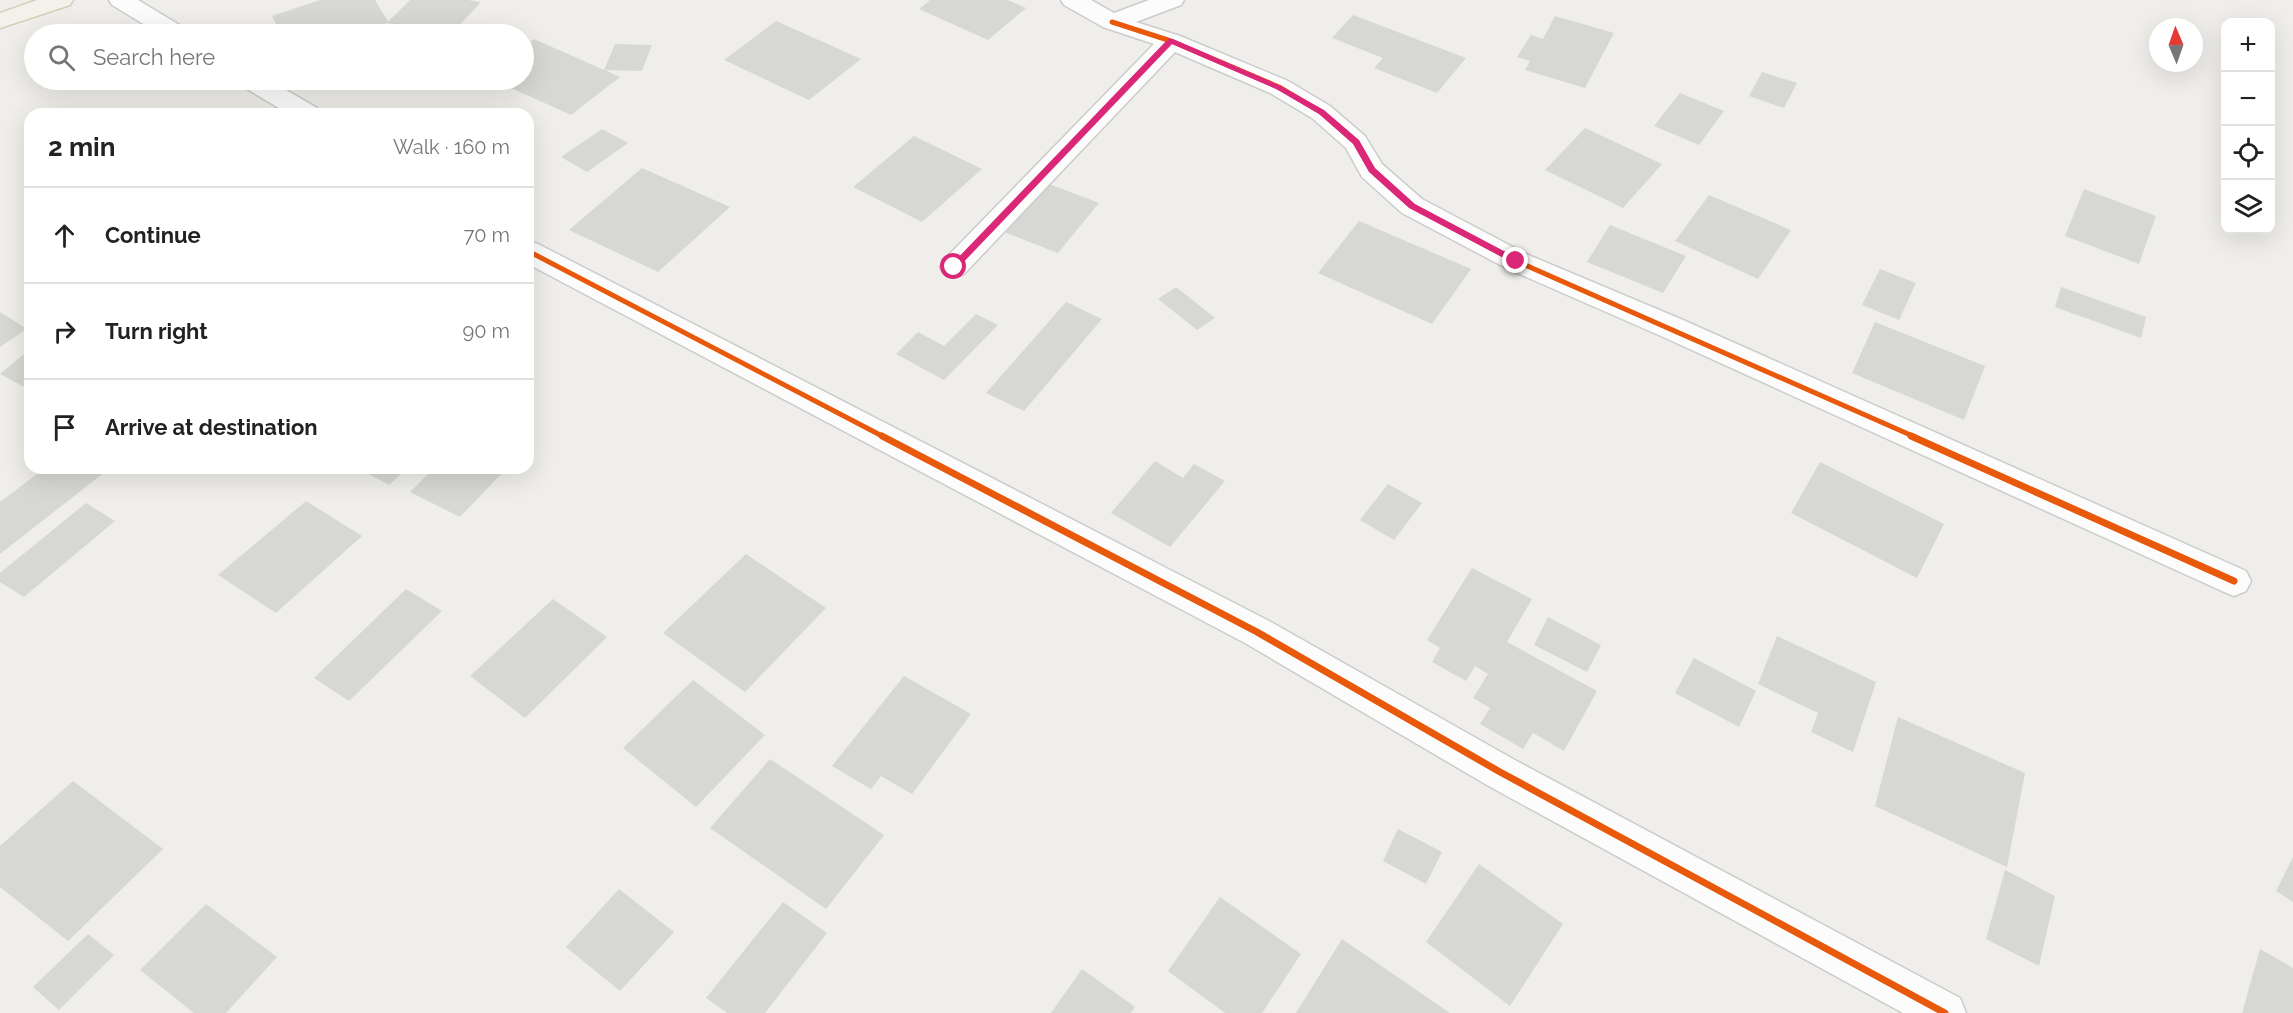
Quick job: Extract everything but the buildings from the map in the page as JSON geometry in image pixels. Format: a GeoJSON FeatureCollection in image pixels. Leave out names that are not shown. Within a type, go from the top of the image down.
{"type":"FeatureCollection","features":[{"type":"Feature","properties":{"kind":"main road"},"geometry":{"type":"LineString","coordinates":[[0,21],[61,0]]}},
{"type":"Feature","properties":{"kind":"street"},"geometry":{"type":"LineString","coordinates":[[121,0],[161,24]]}},
{"type":"Feature","properties":{"kind":"street"},"geometry":{"type":"LineString","coordinates":[[1073,0],[1112,22],[1171,41],[1279,87],[1321,112],[1356,142],[1372,170],[1412,206],[1516,261],[1683,333],[2234,581]]}},
{"type":"Feature","properties":{"kind":"street"},"geometry":{"type":"LineString","coordinates":[[1112,22],[1172,0]]}},
{"type":"Feature","properties":{"kind":"street"},"geometry":{"type":"LineString","coordinates":[[954,267],[1171,41]]}},
{"type":"Feature","properties":{"kind":"street"},"geometry":{"type":"LineString","coordinates":[[268,90],[298,108]]}},
{"type":"Feature","properties":{"kind":"street"},"geometry":{"type":"LineString","coordinates":[[534,255],[1257,632],[1500,772],[1945,1013]]}},
{"type":"Feature","properties":{"kind":"cycle path"},"geometry":{"type":"LineString","coordinates":[[1112,22],[1171,41],[1279,87],[1321,112],[1356,142],[1372,170],[1412,206],[1516,261],[1672,328],[2234,581]]}},
{"type":"Feature","properties":{"kind":"cycle path"},"geometry":{"type":"LineString","coordinates":[[534,254],[1257,632],[1500,772],[1945,1013]]}},
{"type":"Feature","properties":{"kind":"route"},"geometry":{"type":"LineString","coordinates":[[954,267],[1171,41],[1279,87],[1321,112],[1356,142],[1372,170],[1412,206],[1516,261]]}}]}
